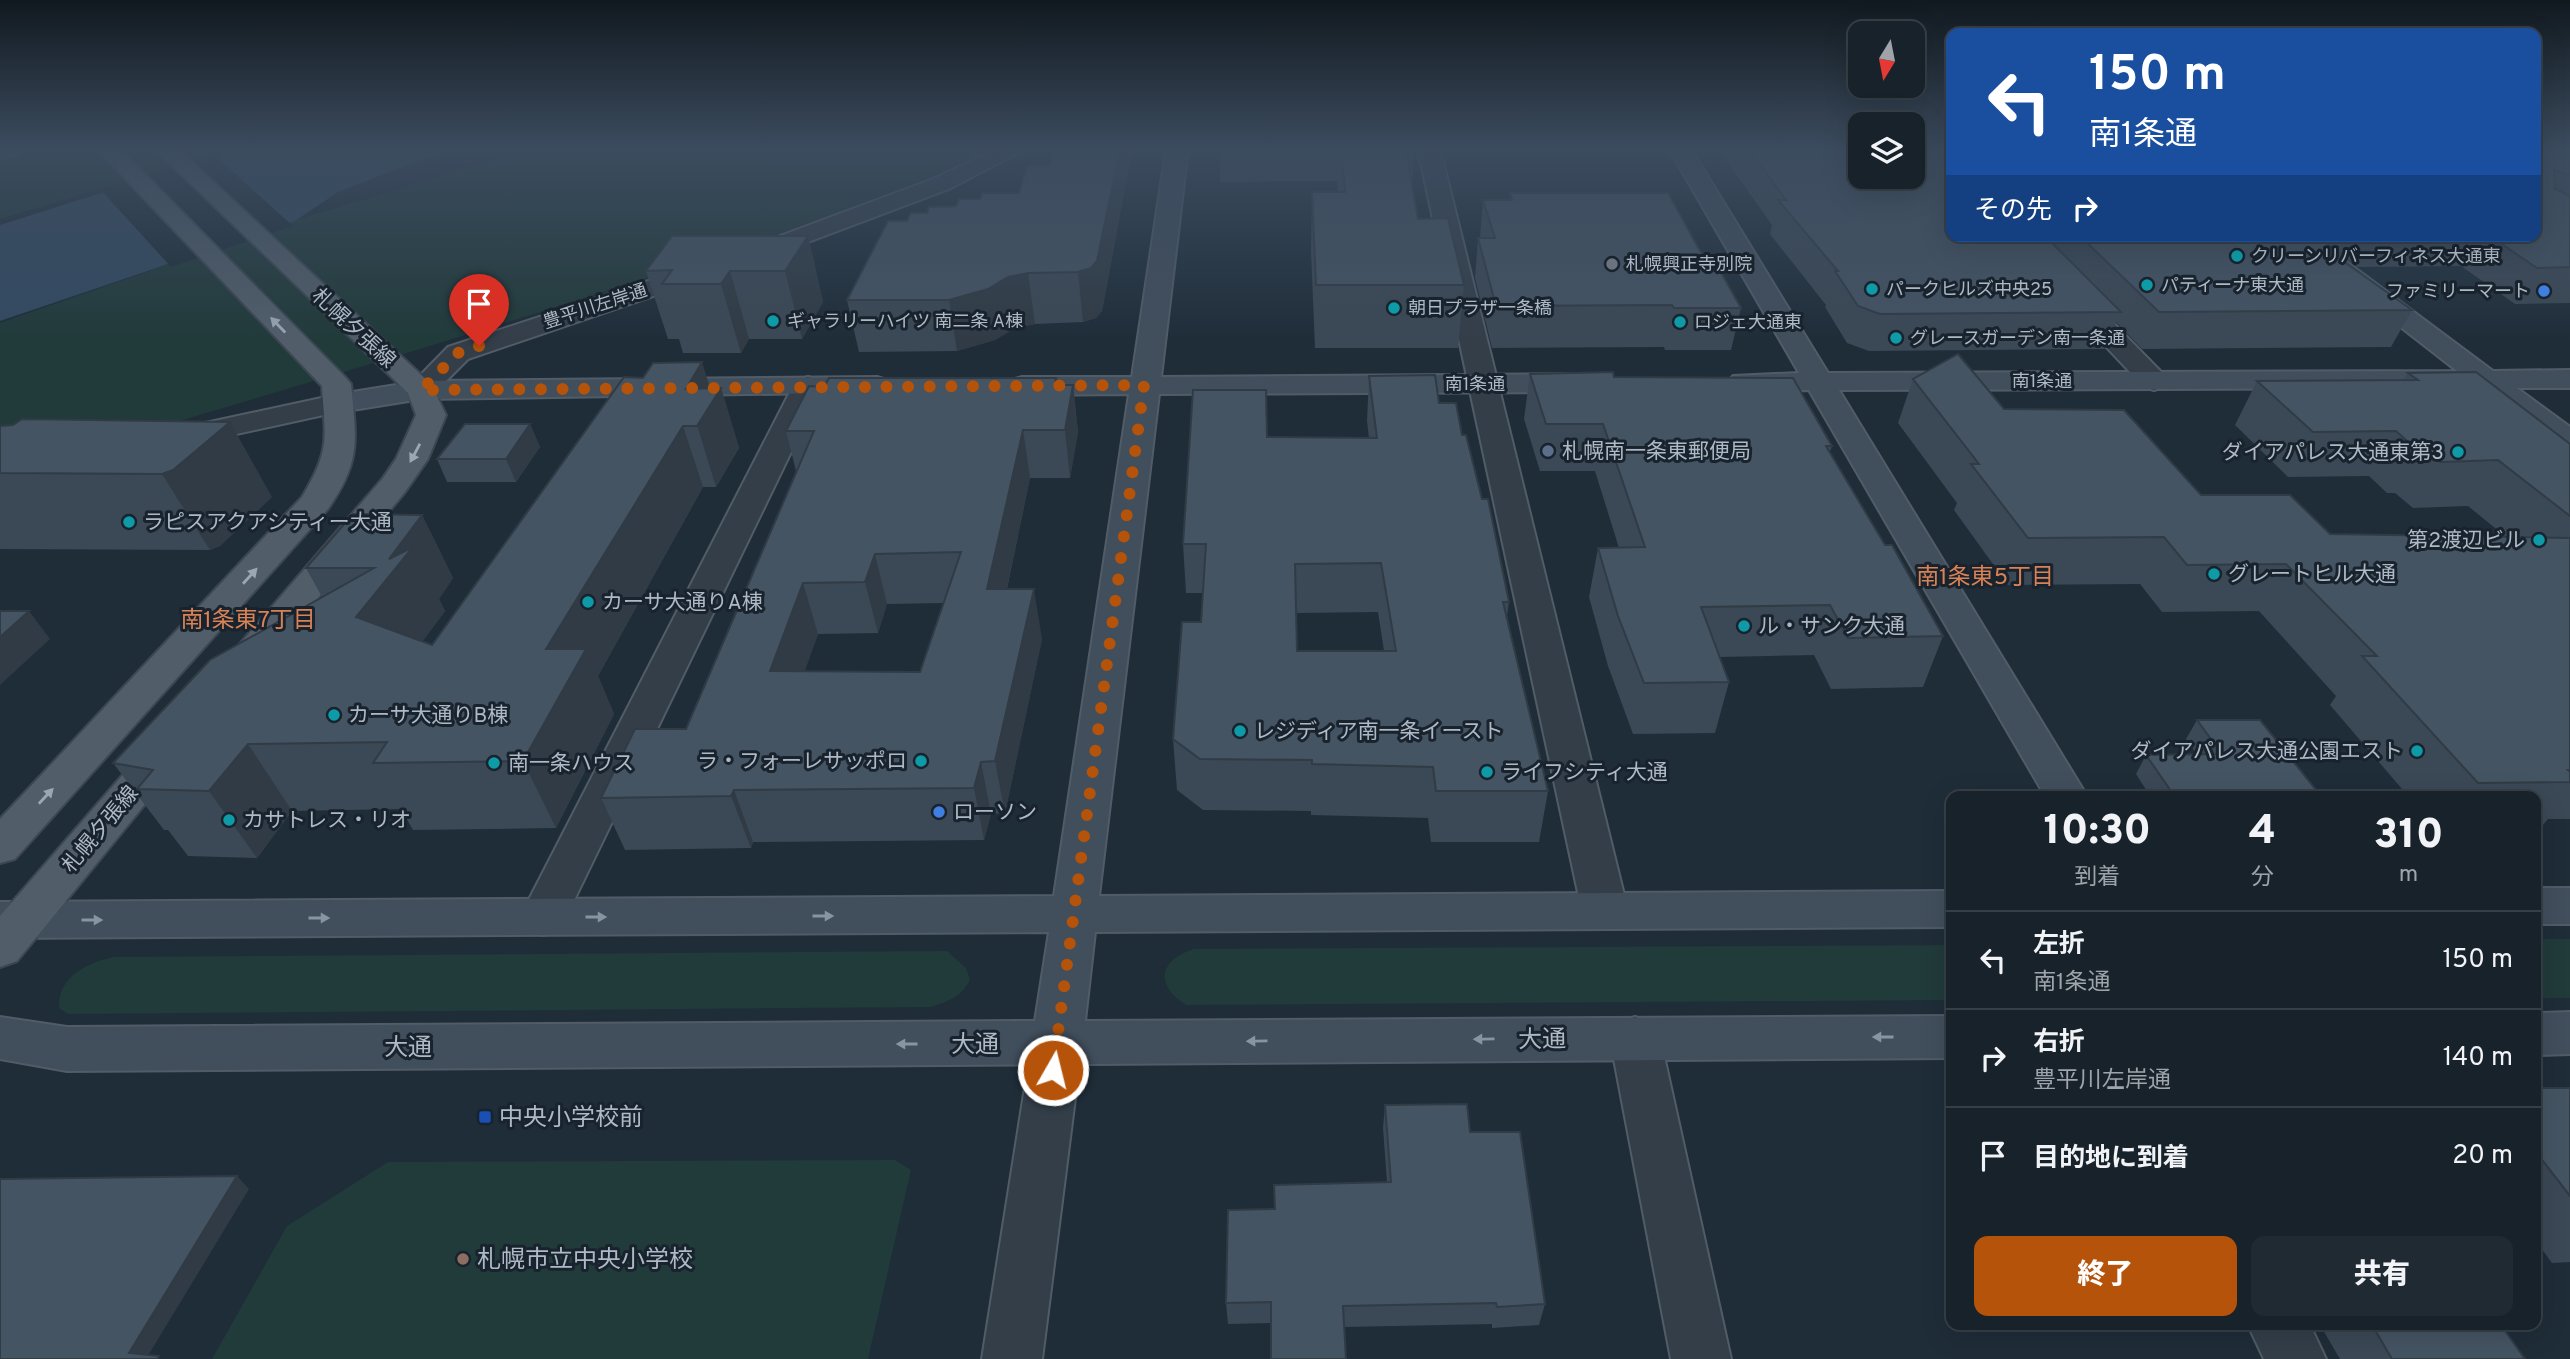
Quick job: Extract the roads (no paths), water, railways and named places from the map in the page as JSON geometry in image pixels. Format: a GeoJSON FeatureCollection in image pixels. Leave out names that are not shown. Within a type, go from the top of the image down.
{"type":"FeatureCollection","features":[{"type":"Feature","properties":{"kind":"main road"},"geometry":{"type":"LineString","coordinates":[[0,847],[198,634],[316,502],[335,467],[341,447],[333,388],[167,212]]}},
{"type":"Feature","properties":{"kind":"main road","name":"札幌夕張線"},"geometry":{"type":"LineString","coordinates":[[232,212],[421,390]]}},
{"type":"Feature","properties":{"kind":"main road"},"geometry":{"type":"LineString","coordinates":[[231,678],[361,526],[412,459],[431,415],[421,390]]}},
{"type":"Feature","properties":{"kind":"main road","name":"札幌夕張線"},"geometry":{"type":"LineString","coordinates":[[8,929],[187,729]]}},
{"type":"Feature","properties":{"kind":"street","name":"豊平川左岸通"},"geometry":{"type":"LineString","coordinates":[[421,390],[458,353],[729,262],[864,212]]}},
{"type":"Feature","properties":{"kind":"street"},"geometry":{"type":"LineString","coordinates":[[1012,1359],[1075,915],[1168,212]]}},
{"type":"Feature","properties":{"kind":"street"},"geometry":{"type":"LineString","coordinates":[[1444,212],[1605,911]]}},
{"type":"Feature","properties":{"kind":"street"},"geometry":{"type":"LineString","coordinates":[[1718,212],[2063,791]]}},
{"type":"Feature","properties":{"kind":"street"},"geometry":{"type":"LineString","coordinates":[[2020,242],[2154,381]]}},
{"type":"Feature","properties":{"kind":"street"},"geometry":{"type":"LineString","coordinates":[[2304,242],[2570,442]]}},
{"type":"Feature","properties":{"kind":"street","name":"南1条通"},"geometry":{"type":"LineString","coordinates":[[1718,382],[2570,379]]}},
{"type":"Feature","properties":{"kind":"street","name":"南1条通"},"geometry":{"type":"LineString","coordinates":[[989,386],[1608,383]]}},
{"type":"Feature","properties":{"kind":"street"},"geometry":{"type":"LineString","coordinates":[[152,443],[333,388],[421,390],[905,386]]}},
{"type":"Feature","properties":{"kind":"street"},"geometry":{"type":"LineString","coordinates":[[542,917],[808,387]]}},
{"type":"Feature","properties":{"kind":"street"},"geometry":{"type":"LineString","coordinates":[[2541,906],[2570,906]]}},
{"type":"Feature","properties":{"kind":"street"},"geometry":{"type":"LineString","coordinates":[[8,929],[542,917],[1946,909]]}},
{"type":"Feature","properties":{"kind":"street"},"geometry":{"type":"LineString","coordinates":[[2541,1034],[2570,1034]]}},
{"type":"Feature","properties":{"kind":"street","name":"大通"},"geometry":{"type":"LineString","coordinates":[[0,1038],[67,1049],[1946,1037]]}},
{"type":"Feature","properties":{"kind":"street"},"geometry":{"type":"LineString","coordinates":[[1635,1038],[1700,1359]]}},
{"type":"Feature","properties":{"kind":"street"},"geometry":{"type":"LineString","coordinates":[[2280,1330],[2295,1359]]}},
{"type":"Feature","properties":{"kind":"water"},"geometry":{"type":"Polygon","coordinates":[[[40,212],[308,212],[295,221],[0,321],[0,225],[40,212]]]}},
{"type":"Feature","properties":{"kind":"place","name":"クリーンリバーフィネス大通東"},"geometry":{"type":"Point","coordinates":[2237,256]}},
{"type":"Feature","properties":{"kind":"place","name":"札幌興正寺別院"},"geometry":{"type":"Point","coordinates":[1612,264]}},
{"type":"Feature","properties":{"kind":"place","name":"パティーナ東大通"},"geometry":{"type":"Point","coordinates":[2147,285]}},
{"type":"Feature","properties":{"kind":"place","name":"パークヒルズ中央25"},"geometry":{"type":"Point","coordinates":[1872,289]}},
{"type":"Feature","properties":{"kind":"place","name":"ファミリーマート"},"geometry":{"type":"Point","coordinates":[2544,291]}},
{"type":"Feature","properties":{"kind":"place","name":"朝日プラザ一条橋"},"geometry":{"type":"Point","coordinates":[1394,308]}},
{"type":"Feature","properties":{"kind":"place","name":"ギャラリーハイツ 南二条 A棟"},"geometry":{"type":"Point","coordinates":[773,321]}},
{"type":"Feature","properties":{"kind":"place","name":"ロジェ大通東"},"geometry":{"type":"Point","coordinates":[1680,322]}},
{"type":"Feature","properties":{"kind":"place","name":"グレースガーデン南一条通"},"geometry":{"type":"Point","coordinates":[1896,338]}},
{"type":"Feature","properties":{"kind":"place","name":"札幌南一条東郵便局"},"geometry":{"type":"Point","coordinates":[1548,451]}},
{"type":"Feature","properties":{"kind":"place","name":"ダイアパレス大通東第3"},"geometry":{"type":"Point","coordinates":[2458,452]}},
{"type":"Feature","properties":{"kind":"place","name":"ラピスアクアシティー大通"},"geometry":{"type":"Point","coordinates":[129,522]}},
{"type":"Feature","properties":{"kind":"place","name":"第2渡辺ビル"},"geometry":{"type":"Point","coordinates":[2539,540]}},
{"type":"Feature","properties":{"kind":"place","name":"グレートヒル大通"},"geometry":{"type":"Point","coordinates":[2214,574]}},
{"type":"Feature","properties":{"kind":"place","name":"カーサ大通りA棟"},"geometry":{"type":"Point","coordinates":[588,602]}},
{"type":"Feature","properties":{"kind":"place","name":"ル・サンク大通"},"geometry":{"type":"Point","coordinates":[1744,626]}},
{"type":"Feature","properties":{"kind":"place","name":"カーサ大通りB棟"},"geometry":{"type":"Point","coordinates":[334,715]}},
{"type":"Feature","properties":{"kind":"place","name":"レジディア南一条イースト"},"geometry":{"type":"Point","coordinates":[1240,731]}},
{"type":"Feature","properties":{"kind":"place","name":"ダイアパレス大通公園エスト"},"geometry":{"type":"Point","coordinates":[2417,751]}},
{"type":"Feature","properties":{"kind":"place","name":"ラ・フォーレサッポロ"},"geometry":{"type":"Point","coordinates":[921,761]}},
{"type":"Feature","properties":{"kind":"place","name":"南一条ハウス"},"geometry":{"type":"Point","coordinates":[494,763]}},
{"type":"Feature","properties":{"kind":"place","name":"ライフシティ大通"},"geometry":{"type":"Point","coordinates":[1487,772]}},
{"type":"Feature","properties":{"kind":"place","name":"ローソン"},"geometry":{"type":"Point","coordinates":[939,812]}},
{"type":"Feature","properties":{"kind":"place","name":"カサトレス・リオ"},"geometry":{"type":"Point","coordinates":[229,820]}},
{"type":"Feature","properties":{"kind":"place","name":"中央小学校前"},"geometry":{"type":"Point","coordinates":[485,1117]}},
{"type":"Feature","properties":{"kind":"place","name":"札幌市立中央小学校"},"geometry":{"type":"Point","coordinates":[463,1259]}},
{"type":"Feature","properties":{"kind":"district","name":"南1条東5丁目"},"geometry":{"type":"Point","coordinates":[1985,576]}},
{"type":"Feature","properties":{"kind":"district","name":"南1条東7丁目"},"geometry":{"type":"Point","coordinates":[248,619]}}]}
